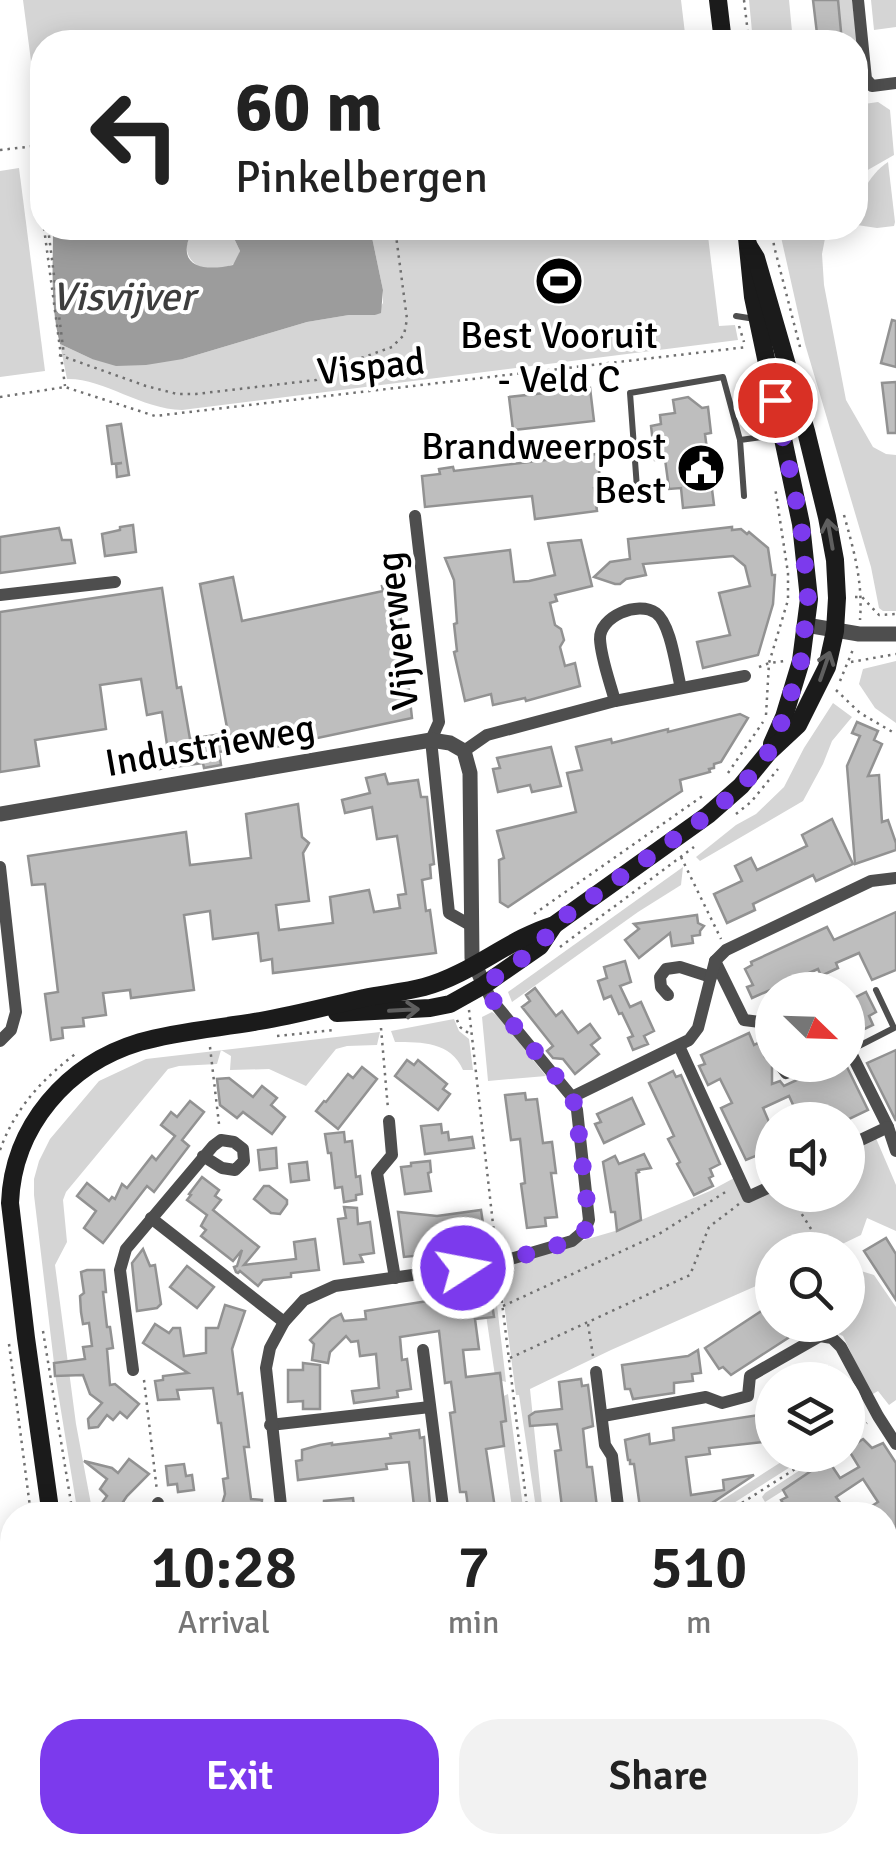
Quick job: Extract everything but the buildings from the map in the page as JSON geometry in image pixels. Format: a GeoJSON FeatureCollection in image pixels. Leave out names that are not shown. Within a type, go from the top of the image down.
{"type":"FeatureCollection","features":[{"type":"Feature","properties":{"kind":"main road"},"geometry":{"type":"LineString","coordinates":[[718,0],[722,30]]}},
{"type":"Feature","properties":{"kind":"main road"},"geometry":{"type":"LineString","coordinates":[[747,240],[753,297],[801,524],[808,599],[801,661],[768,753]]}},
{"type":"Feature","properties":{"kind":"main road"},"geometry":{"type":"LineString","coordinates":[[50,1502],[10,1203],[19,1150],[44,1106],[62,1087],[86,1066],[142,1042],[306,1013],[424,986],[475,966],[530,932],[554,924],[708,815],[742,786],[768,753],[798,725],[827,667],[837,598],[835,560],[806,431],[749,240]]}},
{"type":"Feature","properties":{"kind":"main road"},"geometry":{"type":"LineString","coordinates":[[306,1013],[450,1004],[540,946],[554,924]]}},
{"type":"Feature","properties":{"kind":"street"},"geometry":{"type":"LineString","coordinates":[[858,0],[861,30]]}},
{"type":"Feature","properties":{"kind":"street"},"geometry":{"type":"LineString","coordinates":[[868,81],[872,86],[896,83]]}},
{"type":"Feature","properties":{"kind":"street","name":"Vijverweg"},"geometry":{"type":"LineString","coordinates":[[416,516],[438,722],[431,740],[449,914],[472,926]]}},
{"type":"Feature","properties":{"kind":"street"},"geometry":{"type":"LineString","coordinates":[[0,595],[115,582]]}},
{"type":"Feature","properties":{"kind":"street"},"geometry":{"type":"LineString","coordinates":[[615,702],[600,636],[604,624],[624,611],[656,612],[667,629],[681,688]]}},
{"type":"Feature","properties":{"kind":"street"},"geometry":{"type":"LineString","coordinates":[[806,625],[858,634],[896,634]]}},
{"type":"Feature","properties":{"kind":"street"},"geometry":{"type":"LineString","coordinates":[[464,751],[488,736],[615,702],[745,676]]}},
{"type":"Feature","properties":{"kind":"street"},"geometry":{"type":"LineString","coordinates":[[280,1502],[266,1368],[270,1348],[284,1322],[304,1300],[335,1286],[497,1263],[572,1241],[585,1230],[589,1220],[572,1096],[491,998],[472,958],[470,773],[464,751],[450,743],[431,740]]}},
{"type":"Feature","properties":{"kind":"street","name":"Industrieweg"},"geometry":{"type":"LineString","coordinates":[[0,814],[431,740]]}},
{"type":"Feature","properties":{"kind":"street"},"geometry":{"type":"LineString","coordinates":[[0,867],[16,1012],[11,1030],[0,1040]]}},
{"type":"Feature","properties":{"kind":"street"},"geometry":{"type":"LineString","coordinates":[[572,1096],[688,1040],[698,1028],[715,961],[726,950],[871,881],[896,878]]}},
{"type":"Feature","properties":{"kind":"street"},"geometry":{"type":"LineString","coordinates":[[715,961],[744,1020],[755,1021]]}},
{"type":"Feature","properties":{"kind":"street"},"geometry":{"type":"LineString","coordinates":[[668,995],[661,987],[660,977],[666,969],[680,967],[712,976]]}},
{"type":"Feature","properties":{"kind":"street"},"geometry":{"type":"LineString","coordinates":[[679,1046],[748,1197],[755,1194]]}},
{"type":"Feature","properties":{"kind":"street"},"geometry":{"type":"LineString","coordinates":[[865,1082],[896,1152]]}},
{"type":"Feature","properties":{"kind":"street"},"geometry":{"type":"LineString","coordinates":[[389,1121],[392,1155],[377,1174],[395,1278]]}},
{"type":"Feature","properties":{"kind":"street"},"geometry":{"type":"LineString","coordinates":[[865,1138],[888,1128]]}},
{"type":"Feature","properties":{"kind":"street"},"geometry":{"type":"LineString","coordinates":[[133,1370],[120,1270],[126,1249],[203,1156],[221,1140],[244,1149],[244,1161],[235,1170],[222,1168],[203,1156]]}},
{"type":"Feature","properties":{"kind":"street"},"geometry":{"type":"LineString","coordinates":[[151,1218],[284,1322]]}},
{"type":"Feature","properties":{"kind":"street"},"geometry":{"type":"LineString","coordinates":[[603,1416],[706,1397],[722,1403],[748,1396],[750,1376],[820,1336],[832,1338],[841,1347],[896,1444]]}},
{"type":"Feature","properties":{"kind":"street"},"geometry":{"type":"LineString","coordinates":[[424,1350],[442,1502]]}},
{"type":"Feature","properties":{"kind":"street"},"geometry":{"type":"LineString","coordinates":[[596,1372],[605,1445],[612,1456],[618,1502]]}},
{"type":"Feature","properties":{"kind":"street"},"geometry":{"type":"LineString","coordinates":[[270,1425],[430,1406]]}},
{"type":"Feature","properties":{"kind":"lane"},"geometry":{"type":"LineString","coordinates":[[736,316],[758,319]]}},
{"type":"Feature","properties":{"kind":"lane"},"geometry":{"type":"LineString","coordinates":[[637,488],[630,392],[723,376],[740,440],[744,496]]}},
{"type":"Feature","properties":{"kind":"lane"},"geometry":{"type":"LineString","coordinates":[[740,440],[806,431]]}},
{"type":"Feature","properties":{"kind":"lane"},"geometry":{"type":"LineString","coordinates":[[865,1042],[894,1028],[876,990]]}},
{"type":"Feature","properties":{"kind":"path"},"geometry":{"type":"LineString","coordinates":[[744,0],[748,30]]}},
{"type":"Feature","properties":{"kind":"path"},"geometry":{"type":"LineString","coordinates":[[0,150],[30,147]]}},
{"type":"Feature","properties":{"kind":"path"},"geometry":{"type":"LineString","coordinates":[[48,240],[65,387]]}},
{"type":"Feature","properties":{"kind":"path"},"geometry":{"type":"LineString","coordinates":[[62,355],[177,394],[316,380],[336,367],[392,347],[404,335],[407,319],[397,240]]}},
{"type":"Feature","properties":{"kind":"path"},"geometry":{"type":"LineString","coordinates":[[773,240],[803,358]]}},
{"type":"Feature","properties":{"kind":"path","name":"Vispad"},"geometry":{"type":"LineString","coordinates":[[0,397],[65,387],[155,416],[746,347],[736,316]]}},
{"type":"Feature","properties":{"kind":"path"},"geometry":{"type":"LineString","coordinates":[[830,697],[850,662],[862,597],[844,514]]}},
{"type":"Feature","properties":{"kind":"path"},"geometry":{"type":"LineString","coordinates":[[850,662],[896,654]]}},
{"type":"Feature","properties":{"kind":"path"},"geometry":{"type":"LineString","coordinates":[[835,689],[860,713],[896,734]]}},
{"type":"Feature","properties":{"kind":"path"},"geometry":{"type":"LineString","coordinates":[[737,813],[776,772]]}},
{"type":"Feature","properties":{"kind":"path"},"geometry":{"type":"LineString","coordinates":[[553,953],[695,846]]}},
{"type":"Feature","properties":{"kind":"path"},"geometry":{"type":"LineString","coordinates":[[680,857],[726,950]]}},
{"type":"Feature","properties":{"kind":"path"},"geometry":{"type":"LineString","coordinates":[[469,1010],[526,1502]]}},
{"type":"Feature","properties":{"kind":"path"},"geometry":{"type":"LineString","coordinates":[[455,1015],[460,1027],[473,1036]]}},
{"type":"Feature","properties":{"kind":"path"},"geometry":{"type":"LineString","coordinates":[[374,1025],[381,1025],[389,1121]]}},
{"type":"Feature","properties":{"kind":"path"},"geometry":{"type":"LineString","coordinates":[[265,1037],[338,1029]]}},
{"type":"Feature","properties":{"kind":"path"},"geometry":{"type":"LineString","coordinates":[[210,1043],[221,1140]]}},
{"type":"Feature","properties":{"kind":"path"},"geometry":{"type":"LineString","coordinates":[[502,1306],[659,1234],[741,1182]]}},
{"type":"Feature","properties":{"kind":"path"},"geometry":{"type":"LineString","coordinates":[[508,1359],[690,1275],[710,1227],[748,1197]]}},
{"type":"Feature","properties":{"kind":"path"},"geometry":{"type":"LineString","coordinates":[[41,1320],[71,1502]]}},
{"type":"Feature","properties":{"kind":"path"},"geometry":{"type":"LineString","coordinates":[[587,1322],[596,1372]]}},
{"type":"Feature","properties":{"kind":"path"},"geometry":{"type":"LineString","coordinates":[[9,1344],[28,1502]]}},
{"type":"Feature","properties":{"kind":"path"},"geometry":{"type":"LineString","coordinates":[[133,1370],[145,1381],[155,1502]]}},
{"type":"Feature","properties":{"kind":"path"},"geometry":{"type":"LineString","coordinates":[[743,1502],[790,1472]]}},
{"type":"Feature","properties":{"kind":"shaded area"},"geometry":{"type":"Polygon","coordinates":[[[23,0],[681,0],[685,30],[30,30],[30,53],[23,0]]]}},
{"type":"Feature","properties":{"kind":"shaded area"},"geometry":{"type":"Polygon","coordinates":[[[749,0],[789,0],[792,30],[752,30],[749,0]]]}},
{"type":"Feature","properties":{"kind":"shaded area"},"geometry":{"type":"Polygon","coordinates":[[[817,0],[852,0],[856,30],[820,30],[817,0]]]}},
{"type":"Feature","properties":{"kind":"shaded area"},"geometry":{"type":"Polygon","coordinates":[[[871,0],[896,0],[896,27],[874,30],[871,0]]]}},
{"type":"Feature","properties":{"kind":"shaded area"},"geometry":{"type":"Polygon","coordinates":[[[878,102],[890,110],[894,155],[868,170],[868,103],[878,102]]]}},
{"type":"Feature","properties":{"kind":"shaded area"},"geometry":{"type":"Polygon","coordinates":[[[888,162],[894,226],[868,227],[868,184],[888,162]]]}},
{"type":"Feature","properties":{"kind":"shaded area"},"geometry":{"type":"Polygon","coordinates":[[[19,168],[45,371],[0,377],[0,171],[19,168]]]}},
{"type":"Feature","properties":{"kind":"shaded area"},"geometry":{"type":"Polygon","coordinates":[[[188,240],[235,240],[240,251],[235,264],[213,269],[195,264],[188,240]]]}},
{"type":"Feature","properties":{"kind":"shaded area"},"geometry":{"type":"Polygon","coordinates":[[[373,240],[708,240],[719,326],[735,325],[738,340],[182,410],[152,405],[94,383],[67,379],[60,344],[92,359],[183,359],[307,322],[375,315],[383,303],[373,240]]]}},
{"type":"Feature","properties":{"kind":"shaded area"},"geometry":{"type":"Polygon","coordinates":[[[782,240],[825,240],[824,285],[846,400],[873,447],[896,455],[896,611],[879,608],[871,567],[805,344],[782,240]]]}},
{"type":"Feature","properties":{"kind":"shaded area"},"geometry":{"type":"Polygon","coordinates":[[[896,661],[896,723],[875,708],[859,684],[863,669],[896,661]]]}},
{"type":"Feature","properties":{"kind":"shaded area"},"geometry":{"type":"Polygon","coordinates":[[[833,703],[852,717],[832,741],[803,801],[700,861],[696,857],[756,814],[784,787],[833,703]]]}},
{"type":"Feature","properties":{"kind":"shaded area"},"geometry":{"type":"Polygon","coordinates":[[[683,867],[681,885],[512,1002],[508,992],[683,867]]]}},
{"type":"Feature","properties":{"kind":"shaded area"},"geometry":{"type":"Polygon","coordinates":[[[492,1012],[546,1076],[488,1081],[482,1017],[492,1012]]]}},
{"type":"Feature","properties":{"kind":"shaded area"},"geometry":{"type":"Polygon","coordinates":[[[454,1019],[459,1031],[469,1039],[473,1070],[463,1070],[451,1054],[435,1046],[395,1042],[391,1031],[454,1019]]]}},
{"type":"Feature","properties":{"kind":"shaded area"},"geometry":{"type":"Polygon","coordinates":[[[380,1032],[377,1045],[336,1049],[306,1086],[269,1069],[230,1070],[231,1056],[221,1050],[380,1032]]]}},
{"type":"Feature","properties":{"kind":"shaded area"},"geometry":{"type":"Polygon","coordinates":[[[221,1050],[217,1064],[168,1069],[63,1200],[67,1242],[55,1265],[91,1502],[76,1502],[56,1380],[34,1179],[50,1139],[99,1081],[146,1059],[221,1050]]]}},
{"type":"Feature","properties":{"kind":"shaded area"},"geometry":{"type":"Polygon","coordinates":[[[875,1136],[896,1185],[896,1231],[867,1218],[862,1232],[755,1232],[755,1286],[530,1389],[542,1502],[535,1502],[499,1265],[615,1231],[736,1177],[747,1199],[755,1195],[755,1212],[865,1212],[865,1140],[875,1136]]]}},
{"type":"Feature","properties":{"kind":"shaded area"},"geometry":{"type":"Polygon","coordinates":[[[493,1271],[506,1382],[495,1376],[480,1274],[493,1271]]]}},
{"type":"Feature","properties":{"kind":"shaded area"},"geometry":{"type":"Polygon","coordinates":[[[865,1272],[874,1275],[896,1307],[896,1400],[889,1405],[878,1391],[871,1395],[865,1382],[865,1362],[855,1362],[846,1342],[865,1342],[865,1272]]]}},
{"type":"Feature","properties":{"kind":"shaded area"},"geometry":{"type":"Polygon","coordinates":[[[508,1394],[522,1502],[511,1502],[497,1399],[508,1394]]]}},
{"type":"Feature","properties":{"kind":"shaded area"},"geometry":{"type":"Polygon","coordinates":[[[766,1472],[782,1472],[735,1502],[719,1502],[766,1472]]]}},
{"type":"Feature","properties":{"kind":"shaded area"},"geometry":{"type":"Polygon","coordinates":[[[797,1472],[813,1472],[765,1502],[765,1493],[797,1472]]]}},
{"type":"Feature","properties":{"kind":"water","name":"Visvijver"},"geometry":{"type":"Polygon","coordinates":[[[53,240],[189,240],[190,261],[213,268],[233,265],[240,251],[235,240],[373,240],[383,290],[381,313],[375,315],[307,322],[183,359],[116,366],[60,344],[53,301],[53,240]]]}},
{"type":"Feature","properties":{"kind":"place","name":"Best Vooruit - Veld C"},"geometry":{"type":"Point","coordinates":[559,281]}},
{"type":"Feature","properties":{"kind":"place","name":"Brandweerpost Best"},"geometry":{"type":"Point","coordinates":[701,468]}},
{"type":"Feature","properties":{"kind":"route"},"geometry":{"type":"LineString","coordinates":[[463,1268],[497,1263],[572,1241],[585,1230],[589,1220],[572,1096],[484,985],[540,946],[554,924],[708,815],[742,786],[768,753],[784,717],[801,661],[808,599],[801,524],[775,400]]}}]}
